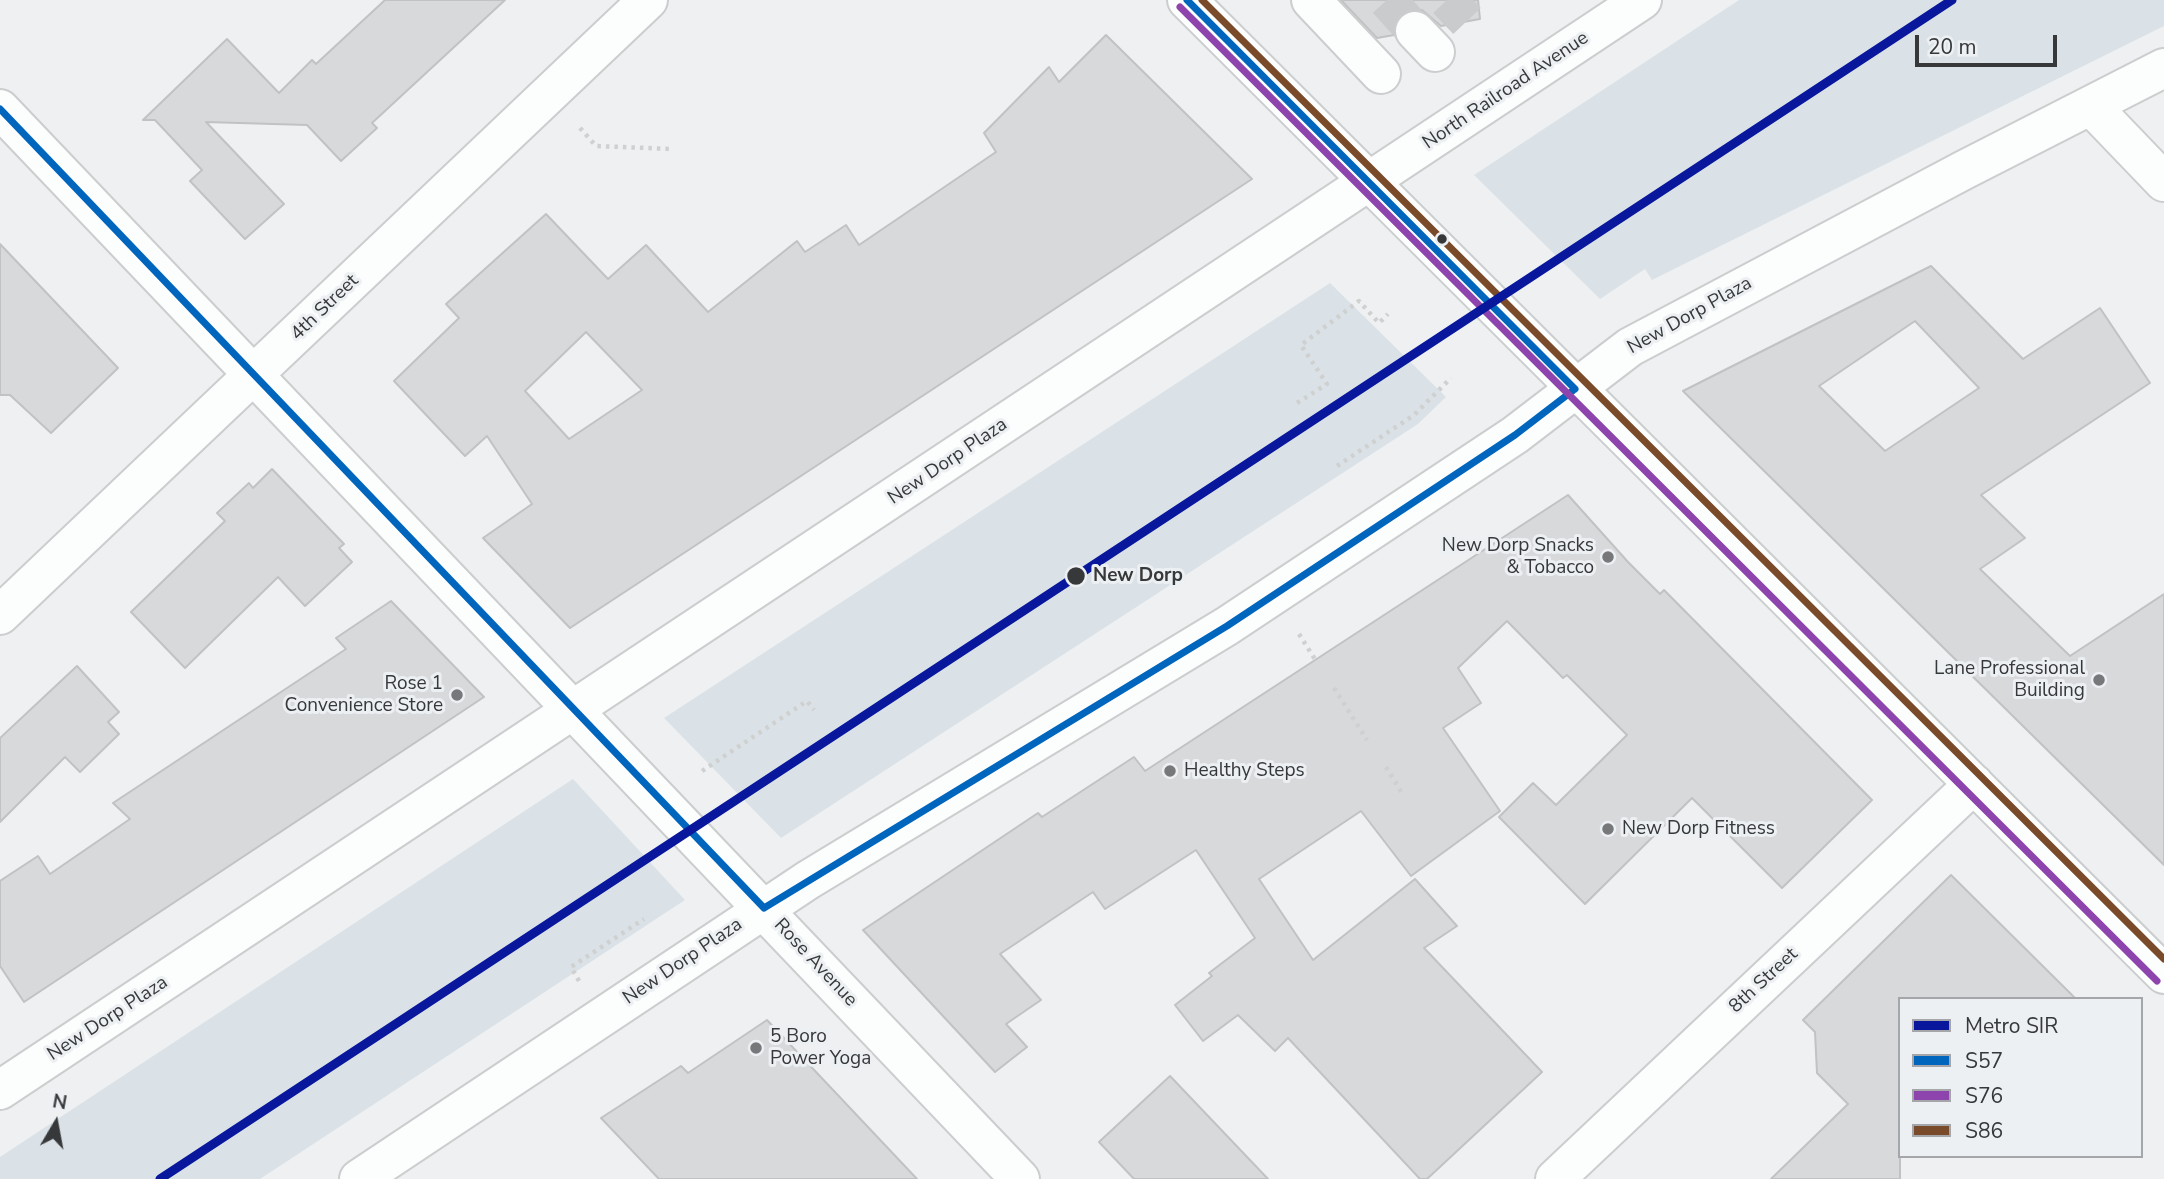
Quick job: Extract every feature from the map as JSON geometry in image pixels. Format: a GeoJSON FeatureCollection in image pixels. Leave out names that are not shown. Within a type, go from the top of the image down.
{"type":"FeatureCollection","features":[{"type":"Feature","properties":{"kind":"street","name":"4th Street"},"geometry":{"type":"LineString","coordinates":[[0,615],[649,0]]}},
{"type":"Feature","properties":{"kind":"street"},"geometry":{"type":"LineString","coordinates":[[1186,0],[2164,974]]}},
{"type":"Feature","properties":{"kind":"street"},"geometry":{"type":"LineString","coordinates":[[1311,0],[1381,74]]}},
{"type":"Feature","properties":{"kind":"street","name":"North Railroad Avenue"},"geometry":{"type":"LineString","coordinates":[[1371,182],[1642,0]]}},
{"type":"Feature","properties":{"kind":"street","name":"New Dorp Plaza"},"geometry":{"type":"LineString","coordinates":[[359,1179],[764,908],[1227,626],[1515,435],[1630,347],[1964,170],[2164,68]]}},
{"type":"Feature","properties":{"kind":"street"},"geometry":{"type":"LineString","coordinates":[[2092,107],[2164,182]]}},
{"type":"Feature","properties":{"kind":"street","name":"Rose Avenue"},"geometry":{"type":"LineString","coordinates":[[0,109],[1020,1179]]}},
{"type":"Feature","properties":{"kind":"street","name":"New Dorp Plaza"},"geometry":{"type":"LineString","coordinates":[[0,1090],[1371,182]]}},
{"type":"Feature","properties":{"kind":"street","name":"8th Street"},"geometry":{"type":"LineString","coordinates":[[1555,1179],[1974,784]]}},
{"type":"Feature","properties":{"kind":"path"},"geometry":{"type":"LineString","coordinates":[[580,128],[596,146],[671,149]]}},
{"type":"Feature","properties":{"kind":"path"},"geometry":{"type":"LineString","coordinates":[[1297,403],[1327,384],[1301,345],[1359,301],[1379,323],[1388,314]]}},
{"type":"Feature","properties":{"kind":"path"},"geometry":{"type":"LineString","coordinates":[[1337,466],[1414,415],[1451,378]]}},
{"type":"Feature","properties":{"kind":"path"},"geometry":{"type":"LineString","coordinates":[[1299,634],[1316,661]]}},
{"type":"Feature","properties":{"kind":"path"},"geometry":{"type":"LineString","coordinates":[[1334,688],[1367,740]]}},
{"type":"Feature","properties":{"kind":"path"},"geometry":{"type":"LineString","coordinates":[[702,771],[807,701],[814,710]]}},
{"type":"Feature","properties":{"kind":"path"},"geometry":{"type":"LineString","coordinates":[[1386,767],[1402,793]]}},
{"type":"Feature","properties":{"kind":"path"},"geometry":{"type":"LineString","coordinates":[[575,975],[570,967],[644,919]]}},
{"type":"Feature","properties":{"kind":"shaded area"},"geometry":{"type":"Polygon","coordinates":[[[1739,0],[2164,0],[2164,26],[1652,280],[1645,269],[1600,299],[1474,175],[1739,0]]]}},
{"type":"Feature","properties":{"kind":"shaded area"},"geometry":{"type":"Polygon","coordinates":[[[1330,283],[1446,397],[1418,424],[781,838],[664,718],[1330,283]]]}},
{"type":"Feature","properties":{"kind":"shaded area"},"geometry":{"type":"Polygon","coordinates":[[[573,779],[685,900],[260,1179],[0,1179],[0,1157],[573,779]]]}},
{"type":"Feature","properties":{"kind":"building"},"geometry":{"type":"Polygon","coordinates":[[[385,0],[505,0],[372,123],[377,128],[341,161],[307,125],[206,122],[284,204],[245,239],[190,181],[202,170],[155,120],[143,120],[227,39],[279,93],[312,60],[316,64],[385,0]]]}},
{"type":"Feature","properties":{"kind":"building"},"geometry":{"type":"Polygon","coordinates":[[[1341,0],[1478,0],[1480,19],[1441,26],[1422,10],[1411,10],[1399,16],[1394,24],[1394,35],[1377,38],[1341,0]]]}},
{"type":"Feature","properties":{"kind":"building"},"geometry":{"type":"Polygon","coordinates":[[[1106,35],[1252,179],[570,628],[483,538],[532,504],[487,436],[465,456],[394,381],[459,318],[446,304],[546,214],[608,279],[646,245],[708,312],[797,241],[805,252],[846,225],[859,245],[996,152],[984,133],[1049,67],[1059,82],[1106,35]],[[586,332],[525,391],[569,439],[642,390],[586,332]]]}},
{"type":"Feature","properties":{"kind":"building"},"geometry":{"type":"Polygon","coordinates":[[[0,244],[118,368],[51,433],[10,395],[0,395],[0,244]]]}},
{"type":"Feature","properties":{"kind":"building"},"geometry":{"type":"Polygon","coordinates":[[[1931,266],[2023,359],[2100,308],[2150,383],[1981,495],[2025,538],[1980,569],[2070,656],[2164,594],[2164,865],[1683,391],[1931,266]],[[1915,321],[1819,386],[1885,451],[1979,388],[1915,321]]]}},
{"type":"Feature","properties":{"kind":"building"},"geometry":{"type":"Polygon","coordinates":[[[272,469],[344,544],[339,548],[352,562],[305,606],[278,577],[185,668],[131,612],[225,521],[217,513],[249,483],[253,488],[272,469]]]}},
{"type":"Feature","properties":{"kind":"building"},"geometry":{"type":"Polygon","coordinates":[[[1568,495],[1628,562],[1660,594],[1664,590],[1872,800],[1782,888],[1692,798],[1585,904],[1499,817],[1533,783],[1556,805],[1627,735],[1567,675],[1563,678],[1507,621],[1458,668],[1481,703],[1443,728],[1500,811],[1411,876],[1361,811],[1259,879],[1313,960],[1415,879],[1457,926],[1424,948],[1542,1072],[1427,1179],[1420,1179],[1288,1038],[1275,1051],[1238,1015],[1203,1041],[1175,1005],[1212,976],[1209,973],[1255,938],[1196,850],[1105,909],[1093,892],[1000,954],[1041,1000],[1006,1024],[1027,1047],[995,1072],[863,930],[1038,813],[1042,817],[1134,757],[1145,771],[1568,495]]]}},
{"type":"Feature","properties":{"kind":"building"},"geometry":{"type":"Polygon","coordinates":[[[391,601],[484,697],[24,1002],[0,966],[0,881],[38,856],[50,874],[130,819],[113,803],[346,649],[336,638],[391,601]]]}},
{"type":"Feature","properties":{"kind":"building"},"geometry":{"type":"Polygon","coordinates":[[[77,666],[119,712],[108,722],[119,734],[80,772],[65,757],[0,822],[0,738],[77,666]]]}},
{"type":"Feature","properties":{"kind":"building"},"geometry":{"type":"Polygon","coordinates":[[[1951,875],[2074,997],[1898,997],[1900,1179],[1771,1179],[1848,1104],[1817,1073],[1815,1032],[1803,1020],[1951,875]]]}},
{"type":"Feature","properties":{"kind":"building"},"geometry":{"type":"Polygon","coordinates":[[[767,1020],[917,1179],[659,1179],[601,1118],[681,1066],[688,1073],[767,1020]]]}},
{"type":"Feature","properties":{"kind":"building"},"geometry":{"type":"Polygon","coordinates":[[[1170,1076],[1268,1179],[1134,1179],[1099,1142],[1170,1076]]]}},
{"type":"Feature","properties":{"kind":"tunnel"},"geometry":{"type":"LineString","coordinates":[[1387,0],[1415,31]]}},
{"type":"Feature","properties":{"kind":"tunnel"},"geometry":{"type":"LineString","coordinates":[[1447,0],[1467,21]]}},
{"type":"Feature","properties":{"kind":"metro line","name":"SIR"},"geometry":{"type":"LineString","coordinates":[[160,1179],[1952,0]]}},
{"type":"Feature","properties":{"kind":"transit line","name":"S57"},"geometry":{"type":"LineString","coordinates":[[1187,0],[1575,389]]}},
{"type":"Feature","properties":{"kind":"transit line","name":"S86"},"geometry":{"type":"LineString","coordinates":[[1202,0],[2164,959]]}},
{"type":"Feature","properties":{"kind":"transit line","name":"S76"},"geometry":{"type":"LineString","coordinates":[[1180,7],[2157,981]]}},
{"type":"Feature","properties":{"kind":"transit line","name":"S57"},"geometry":{"type":"LineString","coordinates":[[0,109],[764,908]]}},
{"type":"Feature","properties":{"kind":"transit line","name":"S57"},"geometry":{"type":"LineString","coordinates":[[764,908],[1227,626],[1515,435],[1575,389]]}},
{"type":"Feature","properties":{"kind":"place","name":"New Dorp Snacks & Tobacco"},"geometry":{"type":"Point","coordinates":[1608,557]}},
{"type":"Feature","properties":{"kind":"place","name":"New Dorp"},"geometry":{"type":"Point","coordinates":[1076,576]}},
{"type":"Feature","properties":{"kind":"place","name":"Lane Professional Building"},"geometry":{"type":"Point","coordinates":[2099,680]}},
{"type":"Feature","properties":{"kind":"place","name":"Rose 1 Convenience Store"},"geometry":{"type":"Point","coordinates":[457,695]}},
{"type":"Feature","properties":{"kind":"place","name":"Healthy Steps"},"geometry":{"type":"Point","coordinates":[1170,771]}},
{"type":"Feature","properties":{"kind":"place","name":"New Dorp Fitness"},"geometry":{"type":"Point","coordinates":[1608,829]}},
{"type":"Feature","properties":{"kind":"place","name":"5 Boro Power Yoga"},"geometry":{"type":"Point","coordinates":[756,1048]}}]}
